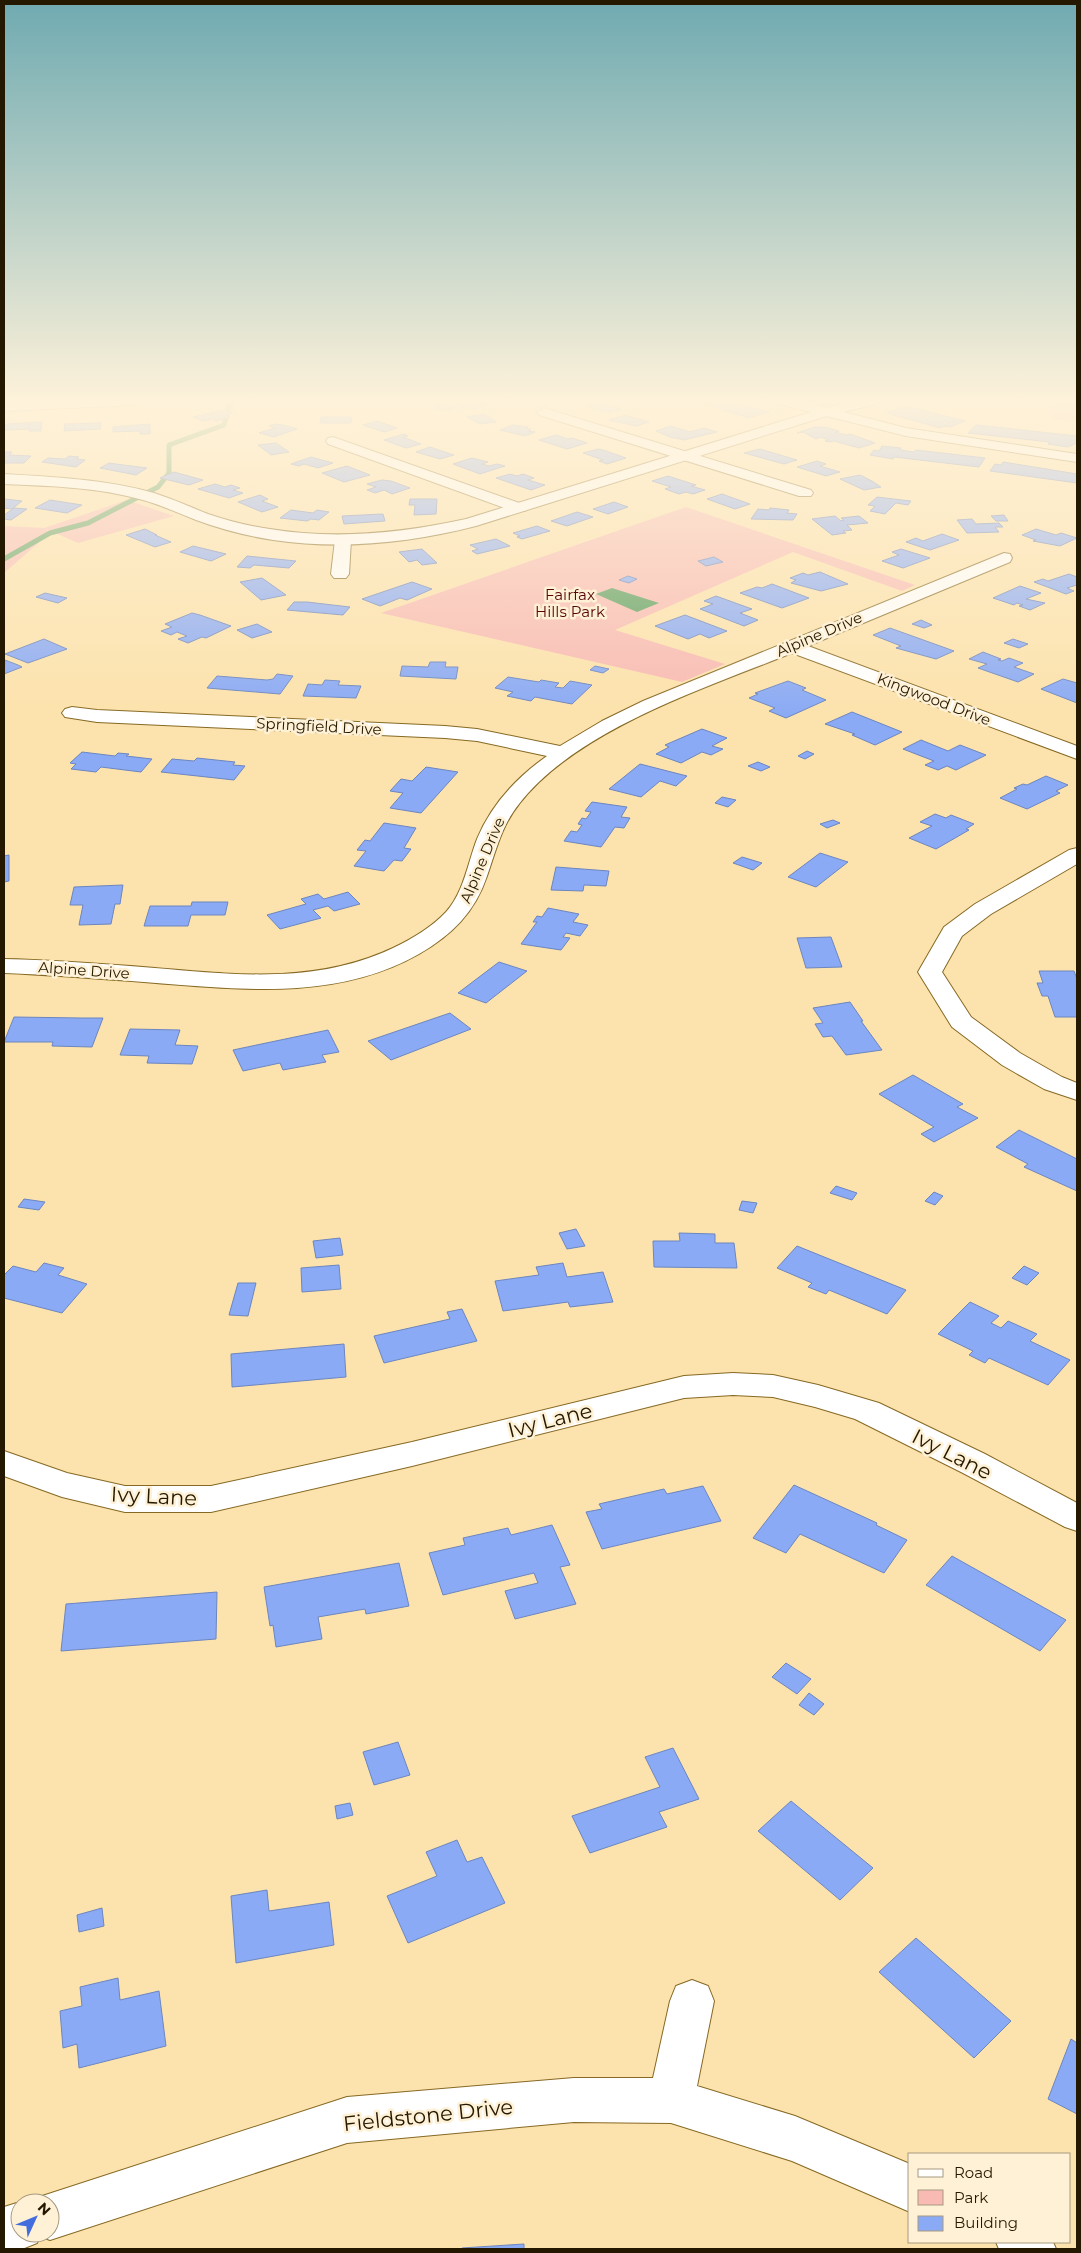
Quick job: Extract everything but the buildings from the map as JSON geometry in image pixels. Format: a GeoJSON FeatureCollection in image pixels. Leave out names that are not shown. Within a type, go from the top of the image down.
{"type":"FeatureCollection","features":[{"type":"Feature","properties":{"kind":"street"},"geometry":{"type":"LineString","coordinates":[[174,506],[210,520],[256,532],[305,539],[343,540],[432,532],[470,523],[525,506]]}},
{"type":"Feature","properties":{"kind":"street"},"geometry":{"type":"LineString","coordinates":[[514,506],[519,508]]}},
{"type":"Feature","properties":{"kind":"street"},"geometry":{"type":"LineString","coordinates":[[340,574],[343,540]]}},
{"type":"Feature","properties":{"kind":"street","name":"Alpine Drive"},"geometry":{"type":"LineString","coordinates":[[4,966],[44,967],[262,983],[319,978],[360,969],[389,959],[416,946],[457,914],[467,900],[499,816],[527,782],[564,753],[598,731],[627,716],[1004,558]]}},
{"type":"Feature","properties":{"kind":"street","name":"Kingwood Drive"},"geometry":{"type":"LineString","coordinates":[[791,646],[1077,753]]}},
{"type":"Feature","properties":{"kind":"street","name":"Springfield Drive"},"geometry":{"type":"LineString","coordinates":[[72,713],[97,716],[478,735],[564,753]]}},
{"type":"Feature","properties":{"kind":"street"},"geometry":{"type":"LineString","coordinates":[[1077,854],[983,909],[952,932],[930,972],[961,1022],[1011,1059],[1053,1083],[1077,1092]]}},
{"type":"Feature","properties":{"kind":"street","name":"Ivy Lane"},"geometry":{"type":"LineString","coordinates":[[4,1464],[62,1484],[125,1499],[211,1500],[412,1454],[684,1386],[734,1384],[773,1386],[818,1396],[867,1412],[973,1463],[1077,1518]]}},
{"type":"Feature","properties":{"kind":"street"},"geometry":{"type":"LineString","coordinates":[[671,2101],[692,2001]]}},
{"type":"Feature","properties":{"kind":"street","name":"Fieldstone Drive"},"geometry":{"type":"LineString","coordinates":[[60,2213],[347,2120],[574,2100],[671,2101],[796,2139],[908,2187]]}},
{"type":"Feature","properties":{"kind":"green space"},"geometry":{"type":"Polygon","coordinates":[[[109,506],[145,506],[174,516],[78,543],[46,529],[50,533],[4,573],[4,526],[44,528],[109,506]]]}},
{"type":"Feature","properties":{"kind":"green space","name":"Fairfax Hills Park"},"geometry":{"type":"Polygon","coordinates":[[[686,507],[915,585],[902,591],[793,552],[615,630],[725,664],[682,682],[381,613],[686,507]]]}},
{"type":"Feature","properties":{"kind":"shaded area"},"geometry":{"type":"Polygon","coordinates":[[[612,588],[659,603],[637,612],[596,594],[612,588]]]}},
{"type":"Feature","properties":{"kind":"waterway"},"geometry":{"type":"LineString","coordinates":[[4,559],[50,533],[88,523],[121,506]]}}]}
